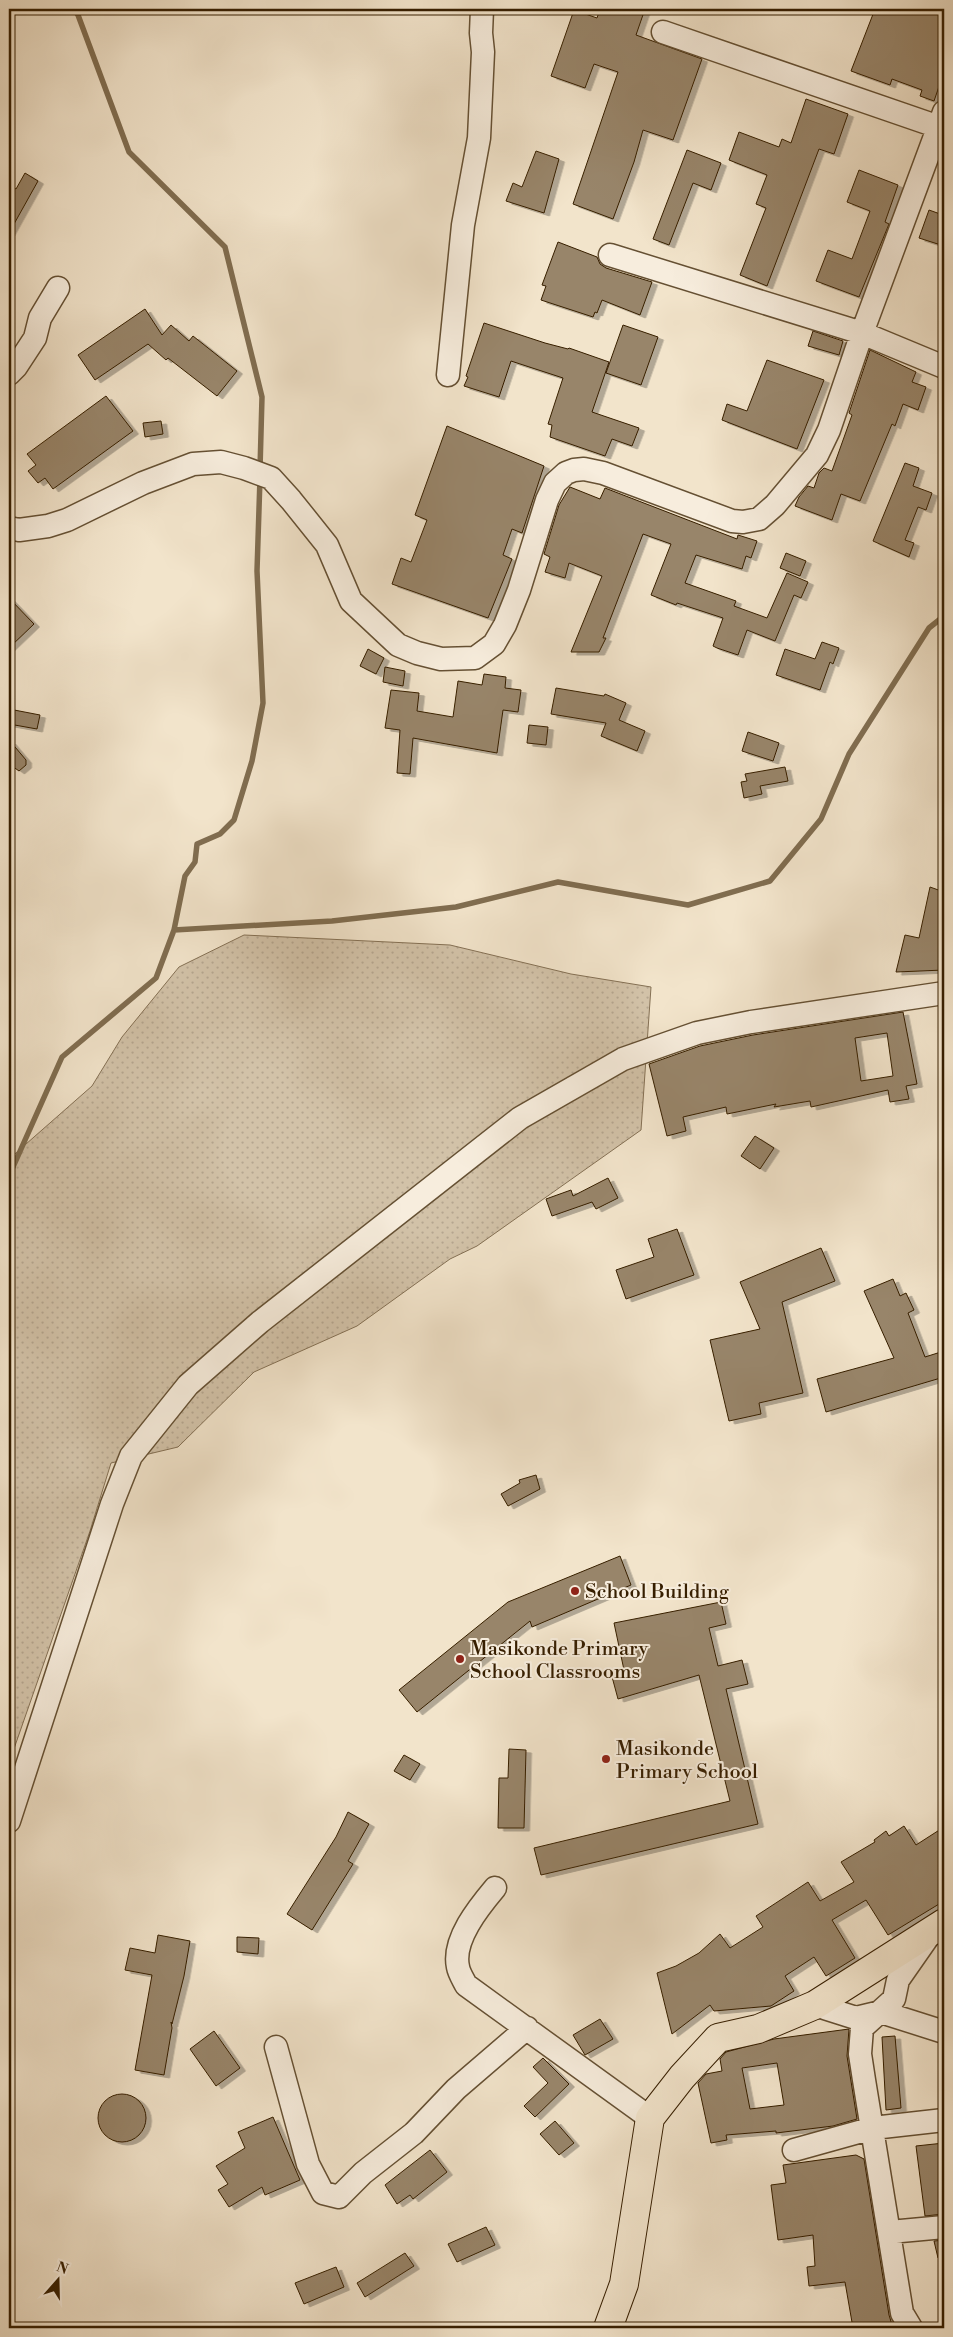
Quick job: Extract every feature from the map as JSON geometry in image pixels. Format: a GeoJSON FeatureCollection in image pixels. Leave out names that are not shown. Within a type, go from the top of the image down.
{"type":"FeatureCollection","features":[{"type":"Feature","properties":{"kind":"main road"},"geometry":{"type":"LineString","coordinates":[[608,2328],[624,2284],[650,2118],[718,2038],[758,2028],[815,2005],[939,1926]]}},
{"type":"Feature","properties":{"kind":"street"},"geometry":{"type":"LineString","coordinates":[[448,375],[462,225],[478,138],[483,52],[481,33],[482,9]]}},
{"type":"Feature","properties":{"kind":"street"},"geometry":{"type":"LineString","coordinates":[[9,528],[19,530],[48,526],[67,520],[142,483],[193,464],[221,462],[244,468],[271,478],[291,500],[327,545],[351,601],[398,644],[417,653],[441,659],[475,658],[494,644],[505,625],[519,590],[547,500],[555,483],[561,477],[574,470],[584,469],[603,474],[732,521],[743,522],[759,518],[775,505],[817,455],[829,430],[862,333],[942,120],[663,32]]}},
{"type":"Feature","properties":{"kind":"street"},"geometry":{"type":"LineString","coordinates":[[610,255],[862,333],[944,367]]}},
{"type":"Feature","properties":{"kind":"street"},"geometry":{"type":"LineString","coordinates":[[9,374],[36,338],[40,318],[58,288]]}},
{"type":"Feature","properties":{"kind":"street"},"geometry":{"type":"LineString","coordinates":[[9,1821],[112,1504],[132,1456],[188,1385],[260,1322],[520,1118],[624,1059],[697,1033],[751,1022],[944,993]]}},
{"type":"Feature","properties":{"kind":"street"},"geometry":{"type":"LineString","coordinates":[[495,1888],[468,1926],[461,1940],[458,1952],[458,1967],[466,1985],[650,2118]]}},
{"type":"Feature","properties":{"kind":"street"},"geometry":{"type":"LineString","coordinates":[[911,2328],[902,2313],[860,2041],[862,2028],[894,1999],[898,1980],[909,1962],[939,1926]]}},
{"type":"Feature","properties":{"kind":"street"},"geometry":{"type":"LineString","coordinates":[[815,2005],[856,2018],[881,2012],[944,2032]]}},
{"type":"Feature","properties":{"kind":"street"},"geometry":{"type":"LineString","coordinates":[[276,2047],[312,2172],[323,2193],[339,2196],[363,2173],[414,2133],[456,2089],[527,2028]]}},
{"type":"Feature","properties":{"kind":"street"},"geometry":{"type":"LineString","coordinates":[[794,2150],[873,2128],[944,2120]]}},
{"type":"Feature","properties":{"kind":"street"},"geometry":{"type":"LineString","coordinates":[[890,2232],[944,2227]]}},
{"type":"Feature","properties":{"kind":"shaded area"},"geometry":{"type":"Polygon","coordinates":[[[244,935],[450,945],[571,974],[651,987],[641,1130],[477,1246],[450,1259],[357,1326],[254,1372],[178,1447],[111,1463],[90,1531],[9,1763],[9,1159],[92,1086],[122,1037],[179,967],[244,935]]]}},
{"type":"Feature","properties":{"kind":"building"},"geometry":{"type":"Polygon","coordinates":[[[600,9],[645,9],[636,35],[702,59],[673,140],[643,130],[634,162],[613,219],[573,204],[618,72],[594,64],[585,88],[551,76],[574,10],[597,18],[600,9]]]}},
{"type":"Feature","properties":{"kind":"building"},"geometry":{"type":"Polygon","coordinates":[[[875,9],[930,9],[944,14],[944,72],[934,101],[920,96],[922,90],[892,79],[890,85],[851,71],[875,9]]]}},
{"type":"Feature","properties":{"kind":"building"},"geometry":{"type":"Polygon","coordinates":[[[806,99],[848,114],[834,154],[819,149],[767,286],[740,275],[766,208],[756,204],[767,175],[729,160],[739,132],[779,147],[782,139],[791,143],[806,99]]]}},
{"type":"Feature","properties":{"kind":"building"},"geometry":{"type":"Polygon","coordinates":[[[687,150],[721,163],[711,190],[693,183],[669,245],[653,239],[687,150]]]}},
{"type":"Feature","properties":{"kind":"building"},"geometry":{"type":"Polygon","coordinates":[[[536,151],[559,159],[544,213],[506,201],[513,183],[522,187],[536,151]]]}},
{"type":"Feature","properties":{"kind":"building"},"geometry":{"type":"Polygon","coordinates":[[[859,170],[898,185],[885,222],[889,224],[859,297],[816,281],[828,250],[852,259],[870,211],[847,202],[859,170]]]}},
{"type":"Feature","properties":{"kind":"building"},"geometry":{"type":"Polygon","coordinates":[[[25,173],[38,181],[9,233],[9,195],[13,187],[16,189],[25,173]]]}},
{"type":"Feature","properties":{"kind":"building"},"geometry":{"type":"Polygon","coordinates":[[[929,210],[943,215],[940,225],[944,226],[944,246],[919,238],[929,210]]]}},
{"type":"Feature","properties":{"kind":"building"},"geometry":{"type":"Polygon","coordinates":[[[558,242],[597,257],[600,264],[606,268],[652,282],[640,315],[602,300],[597,313],[595,312],[593,317],[541,300],[546,286],[542,285],[558,242]]]}},
{"type":"Feature","properties":{"kind":"building"},"geometry":{"type":"Polygon","coordinates":[[[145,309],[162,335],[171,325],[189,341],[193,336],[237,371],[217,396],[168,358],[166,360],[148,344],[95,380],[78,355],[145,309]]]}},
{"type":"Feature","properties":{"kind":"building"},"geometry":{"type":"Polygon","coordinates":[[[484,323],[609,362],[592,412],[639,428],[632,446],[612,439],[605,456],[550,437],[552,425],[548,424],[563,378],[511,361],[499,397],[464,386],[484,323]]]}},
{"type":"Feature","properties":{"kind":"building"},"geometry":{"type":"Polygon","coordinates":[[[623,325],[658,337],[641,385],[606,373],[623,325]]]}},
{"type":"Feature","properties":{"kind":"building"},"geometry":{"type":"Polygon","coordinates":[[[813,331],[843,341],[839,355],[808,346],[813,331]]]}},
{"type":"Feature","properties":{"kind":"building"},"geometry":{"type":"Polygon","coordinates":[[[870,350],[916,372],[912,382],[926,387],[918,410],[903,404],[895,426],[892,424],[860,501],[841,494],[832,520],[795,506],[799,497],[808,486],[814,488],[819,473],[824,468],[832,471],[852,415],[849,413],[870,350]]]}},
{"type":"Feature","properties":{"kind":"building"},"geometry":{"type":"Polygon","coordinates":[[[767,360],[824,380],[797,449],[722,420],[727,404],[747,411],[767,360]]]}},
{"type":"Feature","properties":{"kind":"building"},"geometry":{"type":"Polygon","coordinates":[[[106,396],[133,431],[53,489],[45,478],[38,483],[28,471],[36,465],[27,454],[106,396]]]}},
{"type":"Feature","properties":{"kind":"building"},"geometry":{"type":"Polygon","coordinates":[[[161,421],[163,434],[145,437],[143,423],[161,421]]]}},
{"type":"Feature","properties":{"kind":"building"},"geometry":{"type":"Polygon","coordinates":[[[447,426],[544,466],[522,533],[512,529],[503,555],[512,559],[488,618],[392,584],[401,558],[411,562],[427,520],[415,515],[447,426]]]}},
{"type":"Feature","properties":{"kind":"building"},"geometry":{"type":"Polygon","coordinates":[[[905,463],[919,468],[913,486],[932,493],[926,510],[918,507],[905,540],[914,543],[909,557],[873,541],[905,463]]]}},
{"type":"Feature","properties":{"kind":"building"},"geometry":{"type":"Polygon","coordinates":[[[570,487],[600,499],[605,488],[737,539],[738,535],[757,541],[751,558],[746,556],[742,569],[696,555],[685,583],[736,601],[734,606],[767,618],[787,573],[808,582],[801,598],[794,595],[775,641],[747,630],[738,655],[713,646],[723,618],[677,603],[676,605],[651,595],[671,544],[643,534],[603,638],[606,638],[599,652],[571,652],[602,576],[569,563],[565,578],[545,572],[550,557],[544,554],[559,505],[570,487]]]}},
{"type":"Feature","properties":{"kind":"building"},"geometry":{"type":"Polygon","coordinates":[[[786,553],[806,561],[800,576],[780,568],[786,553]]]}},
{"type":"Feature","properties":{"kind":"building"},"geometry":{"type":"Polygon","coordinates":[[[9,598],[34,624],[9,648],[9,598]]]}},
{"type":"Feature","properties":{"kind":"building"},"geometry":{"type":"Polygon","coordinates":[[[822,642],[839,648],[833,664],[830,662],[820,690],[776,675],[785,649],[815,659],[822,642]]]}},
{"type":"Feature","properties":{"kind":"building"},"geometry":{"type":"Polygon","coordinates":[[[368,649],[384,658],[376,674],[360,666],[368,649]]]}},
{"type":"Feature","properties":{"kind":"building"},"geometry":{"type":"Polygon","coordinates":[[[385,667],[405,671],[403,686],[383,682],[385,667]]]}},
{"type":"Feature","properties":{"kind":"building"},"geometry":{"type":"Polygon","coordinates":[[[484,674],[506,677],[505,688],[521,690],[518,712],[503,710],[497,753],[413,738],[410,774],[397,773],[400,730],[385,728],[391,690],[419,693],[417,711],[453,717],[458,681],[482,685],[484,674]]]}},
{"type":"Feature","properties":{"kind":"building"},"geometry":{"type":"Polygon","coordinates":[[[556,688],[604,696],[605,694],[626,703],[619,720],[645,731],[637,751],[601,736],[606,723],[551,714],[556,688]]]}},
{"type":"Feature","properties":{"kind":"building"},"geometry":{"type":"Polygon","coordinates":[[[9,709],[40,715],[37,729],[9,724],[9,709]]]}},
{"type":"Feature","properties":{"kind":"building"},"geometry":{"type":"Polygon","coordinates":[[[529,725],[548,727],[546,745],[527,743],[529,725]]]}},
{"type":"Feature","properties":{"kind":"building"},"geometry":{"type":"Polygon","coordinates":[[[748,732],[779,743],[773,761],[742,751],[748,732]]]}},
{"type":"Feature","properties":{"kind":"building"},"geometry":{"type":"Polygon","coordinates":[[[10,741],[26,760],[26,765],[19,771],[12,766],[10,741]]]}},
{"type":"Feature","properties":{"kind":"building"},"geometry":{"type":"Polygon","coordinates":[[[785,767],[788,781],[760,786],[762,794],[744,798],[741,782],[747,781],[745,774],[785,767]]]}},
{"type":"Feature","properties":{"kind":"building"},"geometry":{"type":"Polygon","coordinates":[[[930,887],[944,892],[944,970],[896,972],[905,935],[919,938],[930,887]]]}},
{"type":"Feature","properties":{"kind":"building"},"geometry":{"type":"Polygon","coordinates":[[[903,1012],[917,1084],[906,1086],[909,1099],[890,1102],[888,1090],[811,1107],[810,1101],[774,1107],[776,1104],[727,1114],[726,1107],[683,1117],[686,1131],[667,1136],[649,1064],[700,1046],[753,1035],[903,1012]],[[887,1033],[855,1038],[861,1081],[893,1076],[887,1033]]]}},
{"type":"Feature","properties":{"kind":"building"},"geometry":{"type":"Polygon","coordinates":[[[755,1136],[774,1148],[760,1169],[741,1156],[755,1136]]]}},
{"type":"Feature","properties":{"kind":"building"},"geometry":{"type":"Polygon","coordinates":[[[608,1178],[618,1198],[596,1209],[592,1202],[552,1216],[546,1199],[571,1190],[573,1196],[608,1178]]]}},
{"type":"Feature","properties":{"kind":"building"},"geometry":{"type":"Polygon","coordinates":[[[677,1229],[694,1275],[626,1299],[616,1270],[654,1257],[648,1239],[677,1229]]]}},
{"type":"Feature","properties":{"kind":"building"},"geometry":{"type":"Polygon","coordinates":[[[821,1248],[835,1281],[782,1302],[803,1393],[759,1403],[761,1414],[729,1421],[710,1340],[760,1329],[740,1282],[821,1248]]]}},
{"type":"Feature","properties":{"kind":"building"},"geometry":{"type":"Polygon","coordinates":[[[893,1279],[900,1296],[906,1293],[914,1310],[908,1313],[925,1357],[944,1351],[944,1377],[826,1412],[817,1379],[894,1358],[864,1291],[893,1279]]]}},
{"type":"Feature","properties":{"kind":"building"},"geometry":{"type":"Polygon","coordinates":[[[536,1475],[540,1489],[508,1506],[501,1494],[520,1483],[519,1480],[536,1475]]]}},
{"type":"Feature","properties":{"kind":"building"},"geometry":{"type":"Polygon","coordinates":[[[620,1556],[631,1585],[532,1627],[530,1621],[417,1712],[399,1690],[508,1602],[620,1556]]]}},
{"type":"Feature","properties":{"kind":"building"},"geometry":{"type":"Polygon","coordinates":[[[721,1602],[726,1624],[709,1628],[718,1666],[742,1660],[748,1684],[726,1689],[758,1824],[541,1875],[534,1848],[730,1801],[699,1675],[618,1699],[611,1673],[624,1670],[614,1623],[721,1602]]]}},
{"type":"Feature","properties":{"kind":"building"},"geometry":{"type":"Polygon","coordinates":[[[509,1749],[526,1750],[524,1828],[498,1828],[499,1778],[508,1778],[509,1749]]]}},
{"type":"Feature","properties":{"kind":"building"},"geometry":{"type":"Polygon","coordinates":[[[404,1755],[420,1764],[410,1780],[394,1771],[404,1755]]]}},
{"type":"Feature","properties":{"kind":"building"},"geometry":{"type":"Polygon","coordinates":[[[348,1812],[369,1824],[348,1861],[353,1864],[312,1930],[287,1914],[336,1837],[348,1812]]]}},
{"type":"Feature","properties":{"kind":"building"},"geometry":{"type":"Polygon","coordinates":[[[904,1826],[916,1845],[944,1827],[944,1901],[888,1935],[866,1900],[832,1920],[855,1958],[826,1976],[814,1957],[785,1976],[794,1991],[771,2006],[714,2011],[710,2005],[672,2034],[657,1973],[676,1966],[699,1953],[720,1934],[730,1948],[763,1927],[756,1916],[808,1882],[820,1901],[854,1882],[841,1862],[875,1842],[874,1840],[886,1831],[889,1836],[904,1826]]]}},
{"type":"Feature","properties":{"kind":"building"},"geometry":{"type":"Polygon","coordinates":[[[158,1935],[190,1941],[184,1976],[172,2024],[171,2022],[172,2028],[164,2075],[135,2070],[152,1975],[125,1970],[130,1948],[155,1953],[158,1935]]]}},
{"type":"Feature","properties":{"kind":"building"},"geometry":{"type":"Polygon","coordinates":[[[237,1937],[259,1938],[258,1954],[237,1952],[237,1937]]]}},
{"type":"Feature","properties":{"kind":"building"},"geometry":{"type":"Polygon","coordinates":[[[600,2019],[613,2039],[585,2055],[573,2035],[600,2019]]]}},
{"type":"Feature","properties":{"kind":"building"},"geometry":{"type":"Polygon","coordinates":[[[849,2029],[847,2056],[857,2119],[833,2126],[776,2133],[776,2131],[726,2135],[727,2140],[711,2143],[698,2083],[706,2074],[722,2071],[720,2059],[726,2052],[774,2039],[849,2029]],[[777,2063],[742,2068],[750,2109],[784,2105],[777,2063]]]}},
{"type":"Feature","properties":{"kind":"building"},"geometry":{"type":"Polygon","coordinates":[[[214,2031],[240,2068],[216,2086],[190,2049],[214,2031]]]}},
{"type":"Feature","properties":{"kind":"building"},"geometry":{"type":"Polygon","coordinates":[[[895,2036],[901,2108],[886,2110],[882,2037],[895,2036]]]}},
{"type":"Feature","properties":{"kind":"building"},"geometry":{"type":"Polygon","coordinates":[[[543,2058],[569,2084],[535,2117],[524,2106],[548,2083],[533,2067],[543,2058]]]}},
{"type":"Feature","properties":{"kind":"building"},"geometry":{"type":"Polygon","coordinates":[[[122,2094],[131,2096],[139,2101],[144,2109],[146,2118],[144,2127],[139,2135],[131,2140],[122,2142],[113,2140],[105,2135],[100,2127],[98,2118],[100,2109],[105,2101],[113,2096],[122,2094]]]}},
{"type":"Feature","properties":{"kind":"building"},"geometry":{"type":"Polygon","coordinates":[[[273,2117],[300,2180],[265,2195],[262,2187],[229,2207],[218,2190],[228,2184],[216,2166],[245,2148],[238,2132],[273,2117]]]}},
{"type":"Feature","properties":{"kind":"building"},"geometry":{"type":"Polygon","coordinates":[[[555,2121],[574,2143],[559,2155],[540,2134],[555,2121]]]}},
{"type":"Feature","properties":{"kind":"building"},"geometry":{"type":"Polygon","coordinates":[[[944,2143],[944,2214],[925,2216],[916,2146],[944,2143]]]}},
{"type":"Feature","properties":{"kind":"building"},"geometry":{"type":"Polygon","coordinates":[[[430,2150],[447,2172],[413,2199],[410,2195],[397,2204],[385,2185],[430,2150]]]}},
{"type":"Feature","properties":{"kind":"building"},"geometry":{"type":"Polygon","coordinates":[[[856,2155],[864,2159],[889,2315],[893,2328],[853,2328],[845,2282],[809,2286],[807,2267],[815,2266],[813,2235],[778,2240],[771,2185],[786,2183],[783,2165],[856,2155]]]}},
{"type":"Feature","properties":{"kind":"building"},"geometry":{"type":"Polygon","coordinates":[[[486,2227],[495,2245],[457,2262],[448,2244],[486,2227]]]}},
{"type":"Feature","properties":{"kind":"building"},"geometry":{"type":"Polygon","coordinates":[[[944,2240],[944,2258],[938,2258],[934,2241],[944,2240]]]}},
{"type":"Feature","properties":{"kind":"building"},"geometry":{"type":"Polygon","coordinates":[[[405,2253],[414,2266],[365,2297],[357,2283],[405,2253]]]}},
{"type":"Feature","properties":{"kind":"building"},"geometry":{"type":"Polygon","coordinates":[[[336,2267],[344,2287],[304,2304],[295,2283],[336,2267]]]}},
{"type":"Feature","properties":{"kind":"waterway"},"geometry":{"type":"LineString","coordinates":[[74,9],[78,15],[129,152],[225,247],[262,397],[260,469]]}},
{"type":"Feature","properties":{"kind":"waterway"},"geometry":{"type":"LineString","coordinates":[[9,1176],[62,1057],[156,978],[174,930],[185,876],[195,862],[197,844],[220,834],[234,820],[252,761],[263,703],[257,571],[260,478]]}},
{"type":"Feature","properties":{"kind":"waterway"},"geometry":{"type":"LineString","coordinates":[[174,930],[332,921],[456,907],[558,882],[688,905],[770,881],[821,819],[849,754],[929,628],[944,616]]}},
{"type":"Feature","properties":{"kind":"place","name":"School Building"},"geometry":{"type":"Point","coordinates":[575,1591]}},
{"type":"Feature","properties":{"kind":"place","name":"Masikonde Primary School Classrooms"},"geometry":{"type":"Point","coordinates":[460,1659]}},
{"type":"Feature","properties":{"kind":"place","name":"Masikonde Primary School"},"geometry":{"type":"Point","coordinates":[606,1759]}}]}
